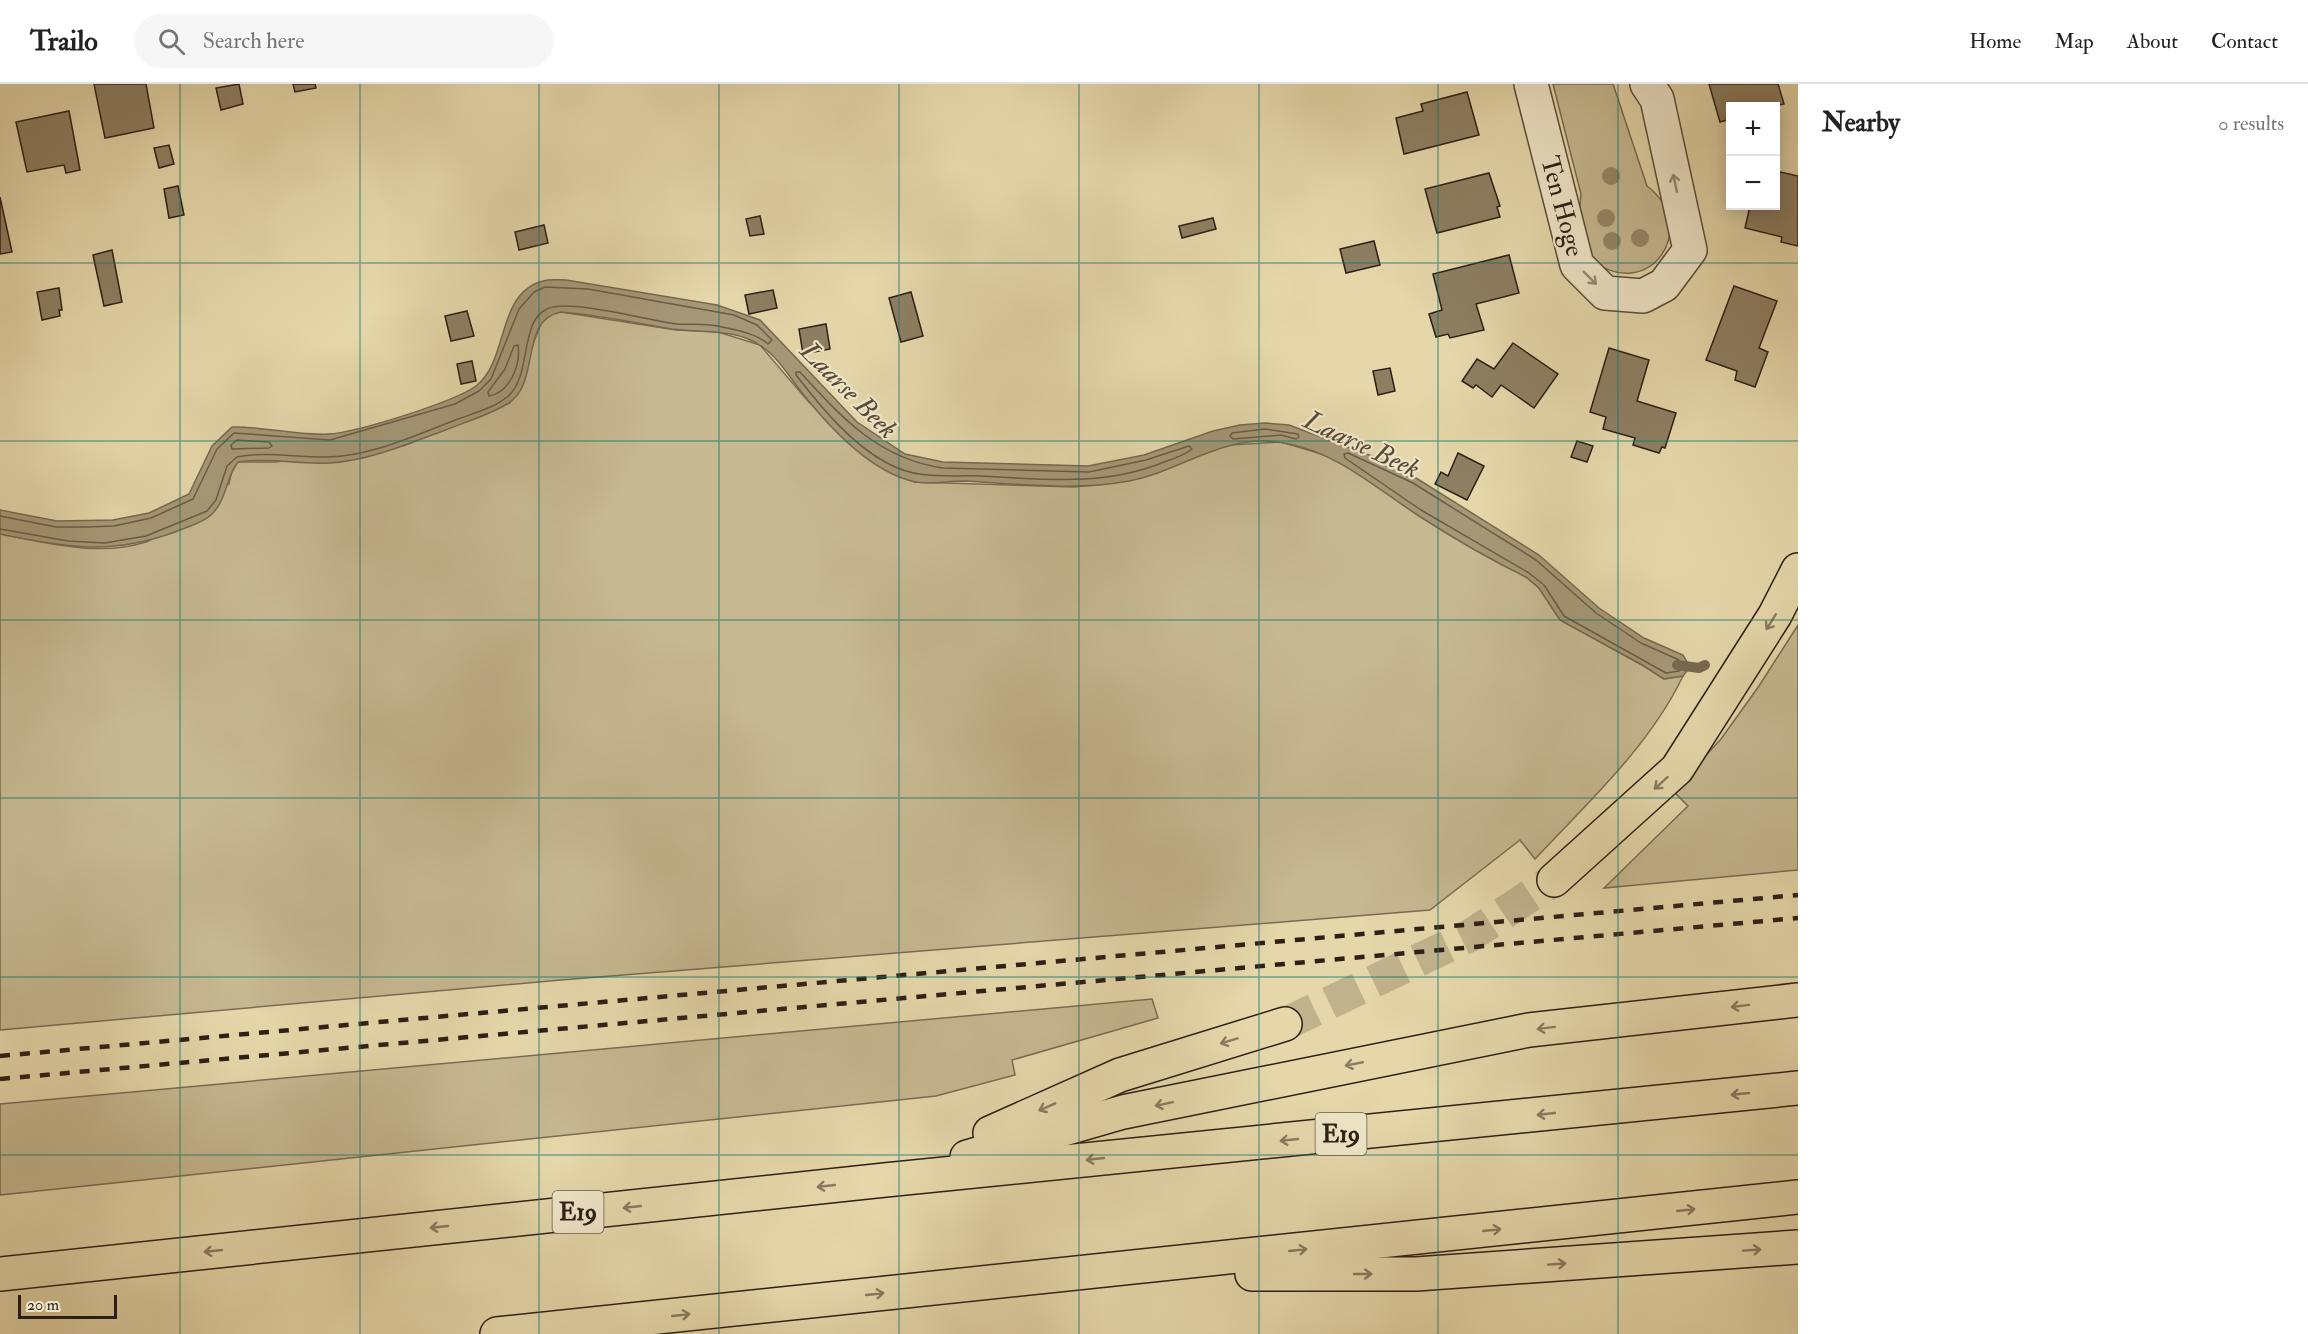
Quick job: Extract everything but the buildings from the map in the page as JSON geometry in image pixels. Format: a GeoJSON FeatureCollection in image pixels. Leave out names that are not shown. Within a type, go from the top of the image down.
{"type":"FeatureCollection","features":[{"type":"Feature","properties":{"kind":"highway"},"geometry":{"type":"LineString","coordinates":[[1554,880],[1677,769],[1775,615],[1798,570]]}},
{"type":"Feature","properties":{"kind":"highway"},"geometry":{"type":"LineString","coordinates":[[885,1180],[1123,1112],[1529,1030],[1798,1000]]}},
{"type":"Feature","properties":{"kind":"highway"},"geometry":{"type":"LineString","coordinates":[[885,1180],[1120,1075],[1285,1024]]}},
{"type":"Feature","properties":{"kind":"highway","name":"E19"},"geometry":{"type":"LineString","coordinates":[[0,1274],[885,1180],[1798,1088]]}},
{"type":"Feature","properties":{"kind":"highway"},"geometry":{"type":"LineString","coordinates":[[497,1334],[1798,1197]]}},
{"type":"Feature","properties":{"kind":"highway"},"geometry":{"type":"LineString","coordinates":[[1073,1274],[1416,1274],[1798,1247]]}},
{"type":"Feature","properties":{"kind":"street","name":"Ten Hoge"},"geometry":{"type":"LineString","coordinates":[[1531,84],[1577,265],[1605,293],[1643,296],[1664,285],[1690,250],[1657,99],[1647,84]]}},
{"type":"Feature","properties":{"kind":"shaded area"},"geometry":{"type":"Polygon","coordinates":[[[1553,84],[1613,84],[1647,186],[1663,203],[1669,221],[1669,239],[1662,255],[1649,267],[1633,273],[1614,272],[1593,261],[1579,217],[1581,194],[1553,84]]]}},
{"type":"Feature","properties":{"kind":"shaded area"},"geometry":{"type":"Polygon","coordinates":[[[561,312],[676,330],[718,332],[760,345],[807,400],[857,450],[883,468],[914,482],[1074,487],[1105,484],[1132,480],[1205,452],[1230,445],[1281,442],[1325,455],[1352,468],[1418,515],[1526,577],[1539,588],[1560,620],[1664,679],[1683,676],[1653,727],[1635,750],[1535,859],[1520,840],[1430,910],[561,980],[0,1030],[0,534],[73,547],[128,546],[154,538],[229,484],[232,469],[238,462],[275,462],[403,446],[510,403],[542,321],[549,314],[561,312]]]}},
{"type":"Feature","properties":{"kind":"shaded area"},"geometry":{"type":"Polygon","coordinates":[[[1798,625],[1798,870],[1604,888],[1688,806],[1673,791],[1721,739],[1759,686],[1798,625]]]}},
{"type":"Feature","properties":{"kind":"shaded area"},"geometry":{"type":"Polygon","coordinates":[[[1152,999],[1158,1018],[1012,1060],[1015,1075],[936,1096],[0,1195],[0,1104],[1152,999]]]}},
{"type":"Feature","properties":{"kind":"water"},"geometry":{"type":"Polygon","coordinates":[[[566,280],[717,305],[760,320],[857,422],[905,454],[943,462],[1088,466],[1144,455],[1213,431],[1240,425],[1265,423],[1289,425],[1385,461],[1416,478],[1539,555],[1599,608],[1644,638],[1683,655],[1690,667],[1683,676],[1664,679],[1560,620],[1539,588],[1526,577],[1445,532],[1338,462],[1303,448],[1263,441],[1242,443],[1204,454],[1148,476],[1129,481],[1088,486],[964,481],[916,482],[883,469],[853,447],[814,407],[773,356],[751,340],[718,332],[672,329],[561,312],[548,317],[539,327],[524,382],[518,395],[507,404],[478,418],[390,450],[345,461],[330,463],[261,460],[238,462],[221,502],[209,517],[151,540],[108,547],[88,547],[46,543],[0,534],[0,510],[57,521],[113,520],[149,513],[189,494],[212,446],[232,427],[328,434],[404,416],[464,393],[476,386],[494,361],[517,299],[528,288],[543,281],[566,280]]]}},
{"type":"Feature","properties":{"kind":"waterway","name":"Laarse Beek"},"geometry":{"type":"LineString","coordinates":[[1677,665],[1699,668],[1705,665]]}},
{"type":"Feature","properties":{"kind":"tunnel"},"geometry":{"type":"LineString","coordinates":[[1285,1024],[1471,935],[1554,880]]}},
{"type":"Feature","properties":{"kind":"railway"},"geometry":{"type":"LineString","coordinates":[[0,1056],[1798,895]]}},
{"type":"Feature","properties":{"kind":"railway"},"geometry":{"type":"LineString","coordinates":[[0,1079],[1798,918]]}}]}
